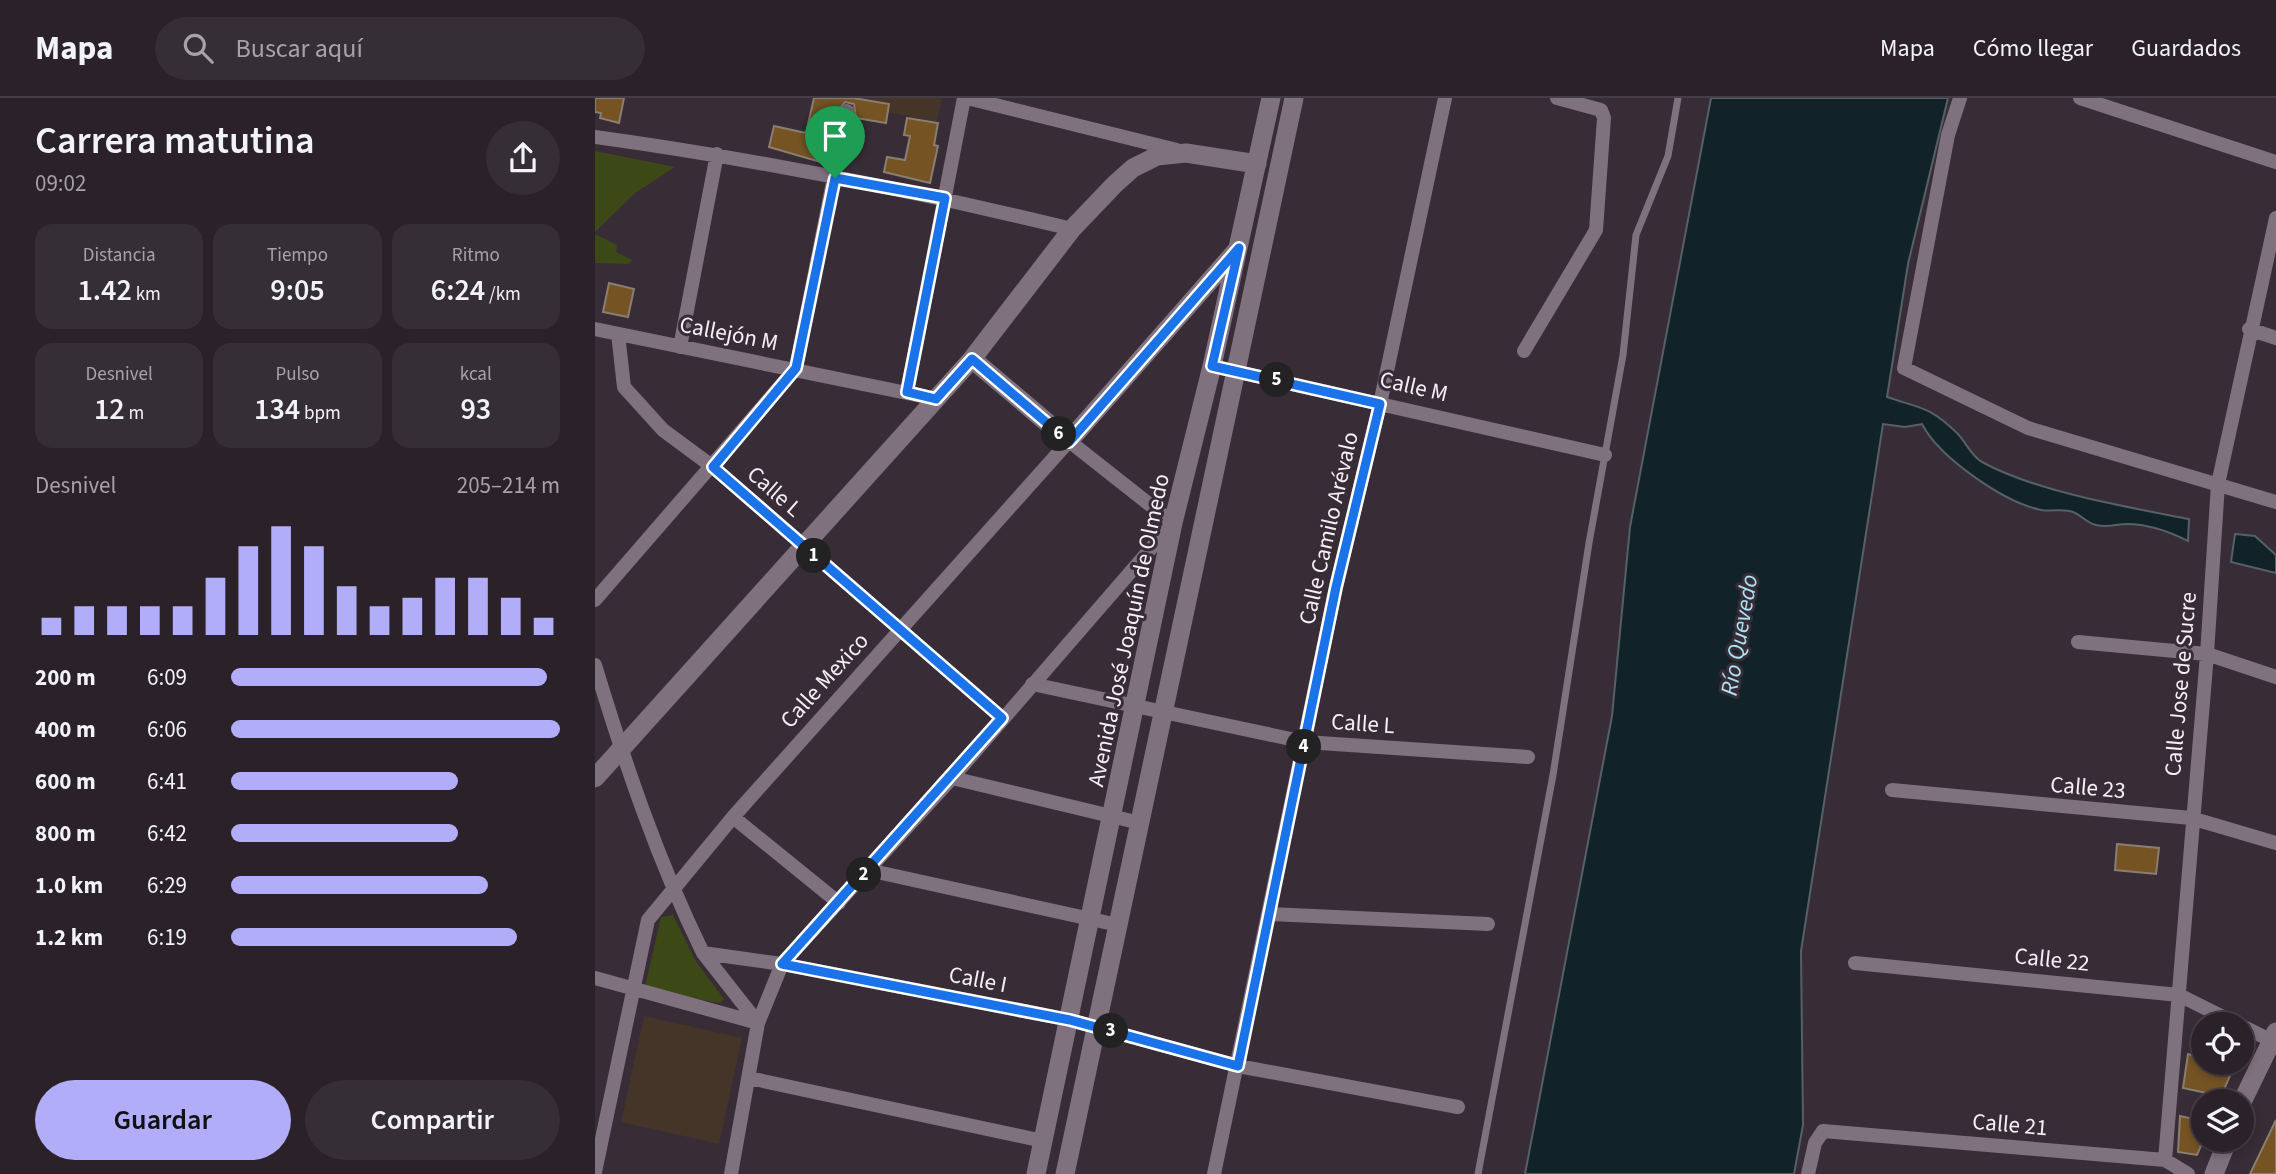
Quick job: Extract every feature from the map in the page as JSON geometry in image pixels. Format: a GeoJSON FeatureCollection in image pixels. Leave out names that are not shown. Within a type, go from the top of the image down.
{"type":"FeatureCollection","features":[{"type":"Feature","properties":{"kind":"main road","name":"Avenida José Joaquín de Olmedo"},"geometry":{"type":"LineString","coordinates":[[1036,1174],[1137,705],[1173,523],[1212,366],[1271,98]]}},
{"type":"Feature","properties":{"kind":"main road"},"geometry":{"type":"LineString","coordinates":[[1065,1174],[1294,98]]}},
{"type":"Feature","properties":{"kind":"main road"},"geometry":{"type":"LineString","coordinates":[[595,778],[972,359],[1072,229],[1133,168],[1157,156],[1186,153],[1257,164]]}},
{"type":"Feature","properties":{"kind":"main road","name":"Calle Mexico"},"geometry":{"type":"LineString","coordinates":[[1069,442],[1239,248],[1267,222]]}},
{"type":"Feature","properties":{"kind":"main road"},"geometry":{"type":"LineString","coordinates":[[972,359],[1069,442]]}},
{"type":"Feature","properties":{"kind":"main road"},"geometry":{"type":"LineString","coordinates":[[2249,1089],[2274,1039]]}},
{"type":"Feature","properties":{"kind":"main road"},"geometry":{"type":"LineString","coordinates":[[2214,1174],[2223,1152]]}},
{"type":"Feature","properties":{"kind":"street"},"geometry":{"type":"LineString","coordinates":[[907,392],[966,98],[1186,153]]}},
{"type":"Feature","properties":{"kind":"street","name":"Calle Camilo Arévalo"},"geometry":{"type":"LineString","coordinates":[[1215,1174],[1336,587],[1380,404],[1445,98]]}},
{"type":"Feature","properties":{"kind":"street"},"geometry":{"type":"LineString","coordinates":[[1524,351],[1596,230],[1605,126],[1601,110],[1585,101],[1556,98]]}},
{"type":"Feature","properties":{"kind":"street"},"geometry":{"type":"LineString","coordinates":[[1960,98],[1948,135],[1904,368],[2028,428],[2276,502]]}},
{"type":"Feature","properties":{"kind":"street"},"geometry":{"type":"LineString","coordinates":[[2080,98],[2276,162]]}},
{"type":"Feature","properties":{"kind":"street"},"geometry":{"type":"LineString","coordinates":[[595,600],[796,368],[847,110]]}},
{"type":"Feature","properties":{"kind":"street"},"geometry":{"type":"LineString","coordinates":[[595,136],[717,154],[945,198],[1072,229]]}},
{"type":"Feature","properties":{"kind":"street"},"geometry":{"type":"LineString","coordinates":[[680,347],[717,154]]}},
{"type":"Feature","properties":{"kind":"street","name":"Calle Jose de Sucre"},"geometry":{"type":"LineString","coordinates":[[2165,1160],[2207,654],[2218,484],[2249,330],[2276,218]]}},
{"type":"Feature","properties":{"kind":"street","name":"Callejón M"},"geometry":{"type":"LineString","coordinates":[[595,329],[796,368],[936,399]]}},
{"type":"Feature","properties":{"kind":"street"},"geometry":{"type":"LineString","coordinates":[[2249,330],[2276,338]]}},
{"type":"Feature","properties":{"kind":"street","name":"Calle L"},"geometry":{"type":"LineString","coordinates":[[618,334],[624,387],[663,430],[713,467],[1002,718]]}},
{"type":"Feature","properties":{"kind":"street","name":"Calle M"},"geometry":{"type":"LineString","coordinates":[[1212,366],[1605,455]]}},
{"type":"Feature","properties":{"kind":"street"},"geometry":{"type":"LineString","coordinates":[[731,1174],[758,1023],[782,964],[951,778],[1173,523],[1069,442]]}},
{"type":"Feature","properties":{"kind":"street","name":"Calle Mexico"},"geometry":{"type":"LineString","coordinates":[[595,1172],[648,920],[733,817],[1069,442]]}},
{"type":"Feature","properties":{"kind":"street"},"geometry":{"type":"LineString","coordinates":[[2078,642],[2207,654],[2276,677]]}},
{"type":"Feature","properties":{"kind":"street"},"geometry":{"type":"LineString","coordinates":[[595,665],[621,750],[672,891],[703,953],[758,1023]]}},
{"type":"Feature","properties":{"kind":"street","name":"Calle L"},"geometry":{"type":"LineString","coordinates":[[1032,684],[1305,742],[1528,757]]}},
{"type":"Feature","properties":{"kind":"street"},"geometry":{"type":"LineString","coordinates":[[951,778],[1140,823]]}},
{"type":"Feature","properties":{"kind":"street","name":"Calle 23"},"geometry":{"type":"LineString","coordinates":[[1892,790],[2192,818],[2276,843]]}},
{"type":"Feature","properties":{"kind":"street"},"geometry":{"type":"LineString","coordinates":[[733,817],[839,903]]}},
{"type":"Feature","properties":{"kind":"street"},"geometry":{"type":"LineString","coordinates":[[869,870],[1118,925]]}},
{"type":"Feature","properties":{"kind":"street"},"geometry":{"type":"LineString","coordinates":[[1270,914],[1488,923]]}},
{"type":"Feature","properties":{"kind":"street","name":"Calle I"},"geometry":{"type":"LineString","coordinates":[[703,953],[782,964],[1070,1020],[1238,1066],[1458,1107]]}},
{"type":"Feature","properties":{"kind":"street","name":"Calle 22"},"geometry":{"type":"LineString","coordinates":[[1856,962],[2179,995],[2213,1012]]}},
{"type":"Feature","properties":{"kind":"street"},"geometry":{"type":"LineString","coordinates":[[595,978],[758,1023]]}},
{"type":"Feature","properties":{"kind":"street","name":"Calle 22"},"geometry":{"type":"LineString","coordinates":[[2254,1031],[2274,1039]]}},
{"type":"Feature","properties":{"kind":"street"},"geometry":{"type":"LineString","coordinates":[[749,1078],[1043,1142]]}},
{"type":"Feature","properties":{"kind":"street","name":"Calle 21"},"geometry":{"type":"LineString","coordinates":[[1808,1174],[1815,1143],[1823,1131],[2165,1160],[2189,1174]]}},
{"type":"Feature","properties":{"kind":"lane"},"geometry":{"type":"LineString","coordinates":[[1478,1174],[1553,775],[1623,355],[1636,235],[1668,156],[1678,98]]}},
{"type":"Feature","properties":{"kind":"shaded area"},"geometry":{"type":"Polygon","coordinates":[[[818,98],[942,98],[937,122],[818,98]]]}},
{"type":"Feature","properties":{"kind":"shaded area"},"geometry":{"type":"Polygon","coordinates":[[[644,1016],[742,1038],[719,1144],[621,1122],[644,1016]]]}},
{"type":"Feature","properties":{"kind":"green space"},"geometry":{"type":"Polygon","coordinates":[[[595,151],[675,167],[635,193],[595,232],[595,151]]]}},
{"type":"Feature","properties":{"kind":"green space"},"geometry":{"type":"Polygon","coordinates":[[[595,234],[617,245],[616,252],[632,260],[629,264],[595,263],[595,234]]]}},
{"type":"Feature","properties":{"kind":"green space"},"geometry":{"type":"Polygon","coordinates":[[[673,915],[695,960],[724,999],[720,1003],[650,991],[645,987],[661,917],[673,915]]]}},
{"type":"Feature","properties":{"kind":"water","name":"Río Quevedo"},"geometry":{"type":"Polygon","coordinates":[[[1711,98],[1948,98],[1908,264],[1887,397],[1925,409],[1939,418],[1957,433],[1978,459],[2004,473],[2083,497],[2189,519],[2188,541],[2151,527],[2135,524],[2100,526],[2069,511],[2045,510],[2026,505],[1991,488],[1957,464],[1930,437],[1922,424],[1905,427],[1883,424],[1801,951],[1803,1125],[1794,1174],[1525,1174],[1612,716],[1630,527],[1711,98]]]}},
{"type":"Feature","properties":{"kind":"water"},"geometry":{"type":"Polygon","coordinates":[[[2235,534],[2255,536],[2276,555],[2276,573],[2231,562],[2235,534]]]}},
{"type":"Feature","properties":{"kind":"building"},"geometry":{"type":"Polygon","coordinates":[[[595,98],[624,98],[619,123],[600,118],[601,113],[595,112],[595,98]]]}},
{"type":"Feature","properties":{"kind":"building"},"geometry":{"type":"Polygon","coordinates":[[[814,98],[853,98],[889,104],[886,123],[856,118],[854,104],[845,102],[835,114],[824,163],[769,147],[774,126],[806,133],[814,98]]]}},
{"type":"Feature","properties":{"kind":"building"},"geometry":{"type":"Polygon","coordinates":[[[907,118],[938,123],[934,145],[938,146],[930,183],[884,172],[887,157],[905,160],[910,136],[904,135],[907,118]]]}},
{"type":"Feature","properties":{"kind":"building"},"geometry":{"type":"Polygon","coordinates":[[[609,283],[634,289],[628,317],[603,312],[609,283]]]}},
{"type":"Feature","properties":{"kind":"building"},"geometry":{"type":"Polygon","coordinates":[[[2117,844],[2159,848],[2156,874],[2115,870],[2117,844]]]}},
{"type":"Feature","properties":{"kind":"building"},"geometry":{"type":"Polygon","coordinates":[[[2188,1054],[2191,1055],[2191,1075],[2230,1075],[2224,1089],[2183,1088],[2188,1054]]]}},
{"type":"Feature","properties":{"kind":"building"},"geometry":{"type":"Polygon","coordinates":[[[2180,1116],[2191,1118],[2191,1152],[2198,1152],[2197,1155],[2178,1152],[2180,1116]]]}},
{"type":"Feature","properties":{"kind":"building"},"geometry":{"type":"Polygon","coordinates":[[[2276,1120],[2276,1174],[2250,1174],[2276,1120]]]}},
{"type":"Feature","properties":{"kind":"route"},"geometry":{"type":"LineString","coordinates":[[835,178],[945,198],[907,392],[936,399],[972,359],[1069,442],[1239,248],[1212,366],[1380,404],[1336,587],[1238,1066],[1070,1020],[782,964],[1002,718],[713,467],[796,368],[835,178]]}}]}
